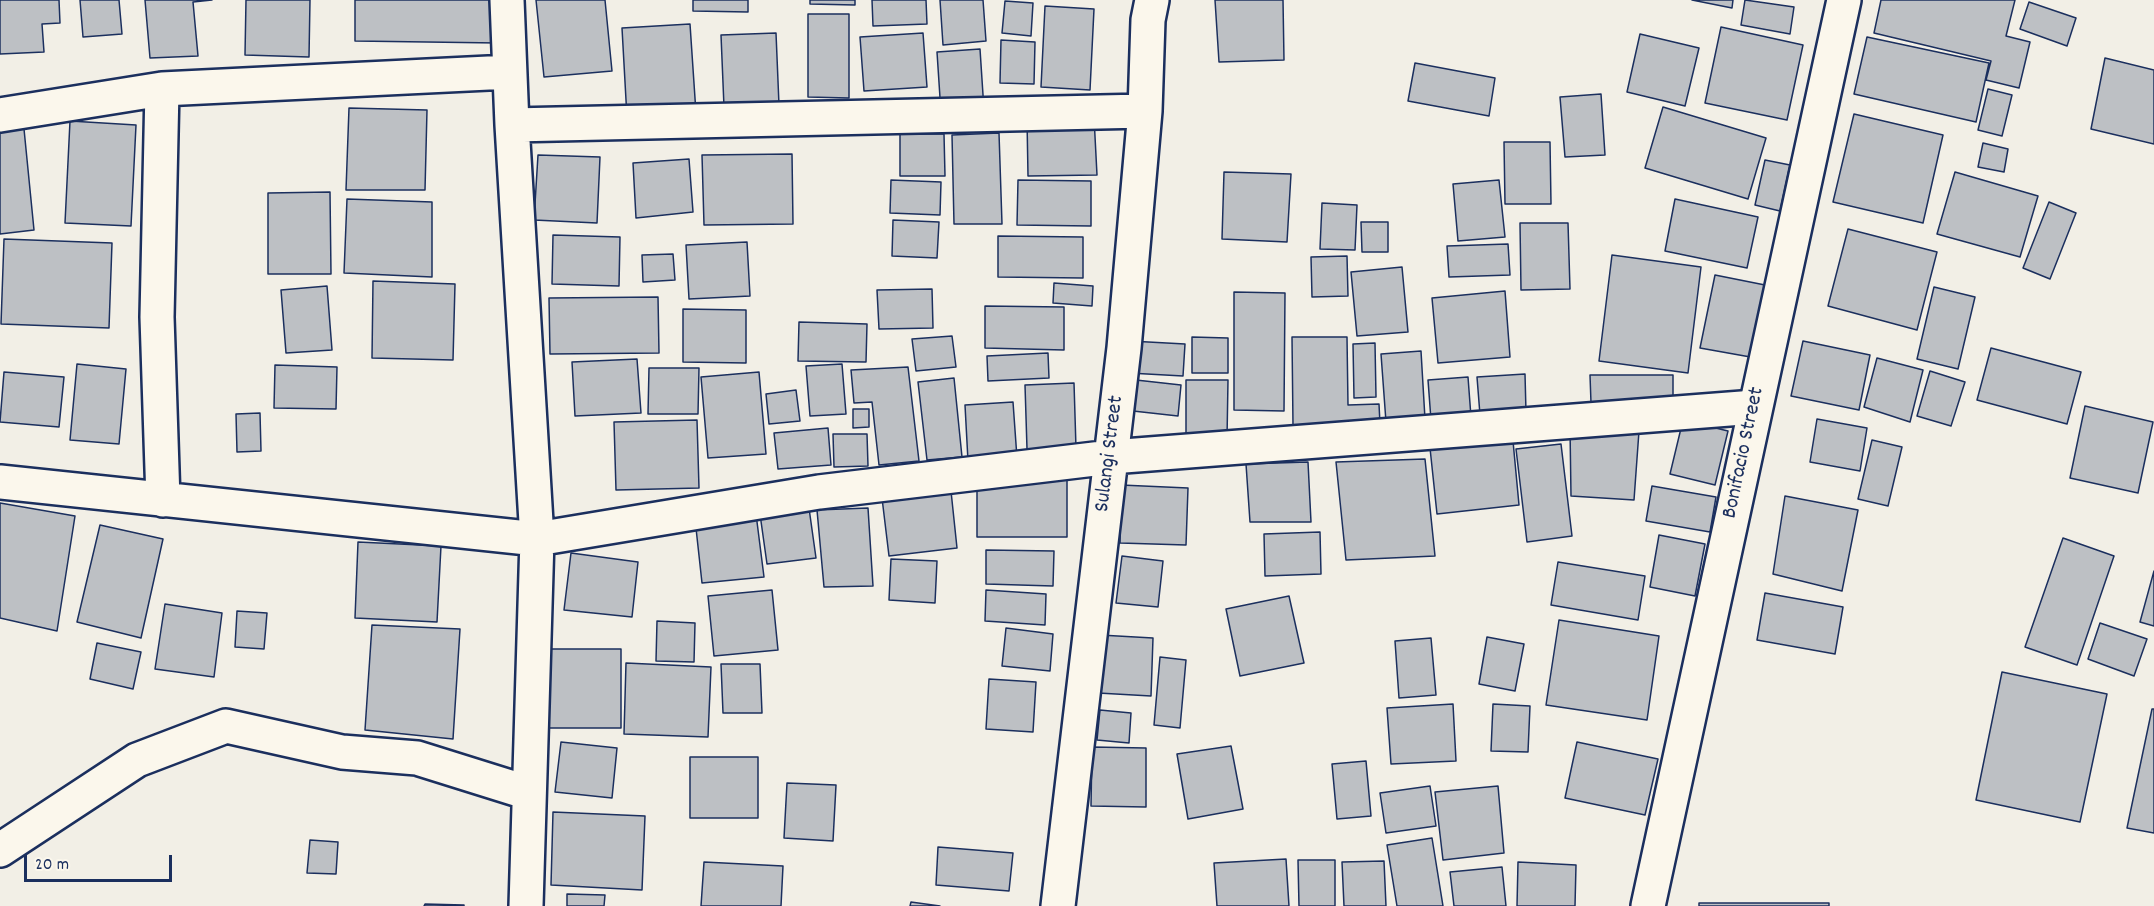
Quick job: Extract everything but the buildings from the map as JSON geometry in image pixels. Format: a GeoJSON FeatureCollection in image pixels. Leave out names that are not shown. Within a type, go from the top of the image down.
{"type":"FeatureCollection","features":[{"type":"Feature","properties":{"kind":"street"},"geometry":{"type":"LineString","coordinates":[[507,0],[509,72],[537,539],[526,906]]}},
{"type":"Feature","properties":{"kind":"street","name":"Sulangi Street"},"geometry":{"type":"LineString","coordinates":[[1058,906],[1124,348],[1145,111],[1148,20],[1152,0]]}},
{"type":"Feature","properties":{"kind":"street","name":"Bonifacio Street"},"geometry":{"type":"LineString","coordinates":[[1648,906],[1844,0]]}},
{"type":"Feature","properties":{"kind":"street"},"geometry":{"type":"LineString","coordinates":[[0,115],[162,89],[509,72]]}},
{"type":"Feature","properties":{"kind":"street"},"geometry":{"type":"LineString","coordinates":[[162,89],[157,317],[163,500]]}},
{"type":"Feature","properties":{"kind":"street"},"geometry":{"type":"LineString","coordinates":[[512,125],[1145,111]]}},
{"type":"Feature","properties":{"kind":"street"},"geometry":{"type":"LineString","coordinates":[[0,482],[537,539],[819,492],[1111,457],[1755,407]]}},
{"type":"Feature","properties":{"kind":"street"},"geometry":{"type":"LineString","coordinates":[[0,850],[137,760],[226,726],[342,752],[417,758],[530,793]]}}]}
